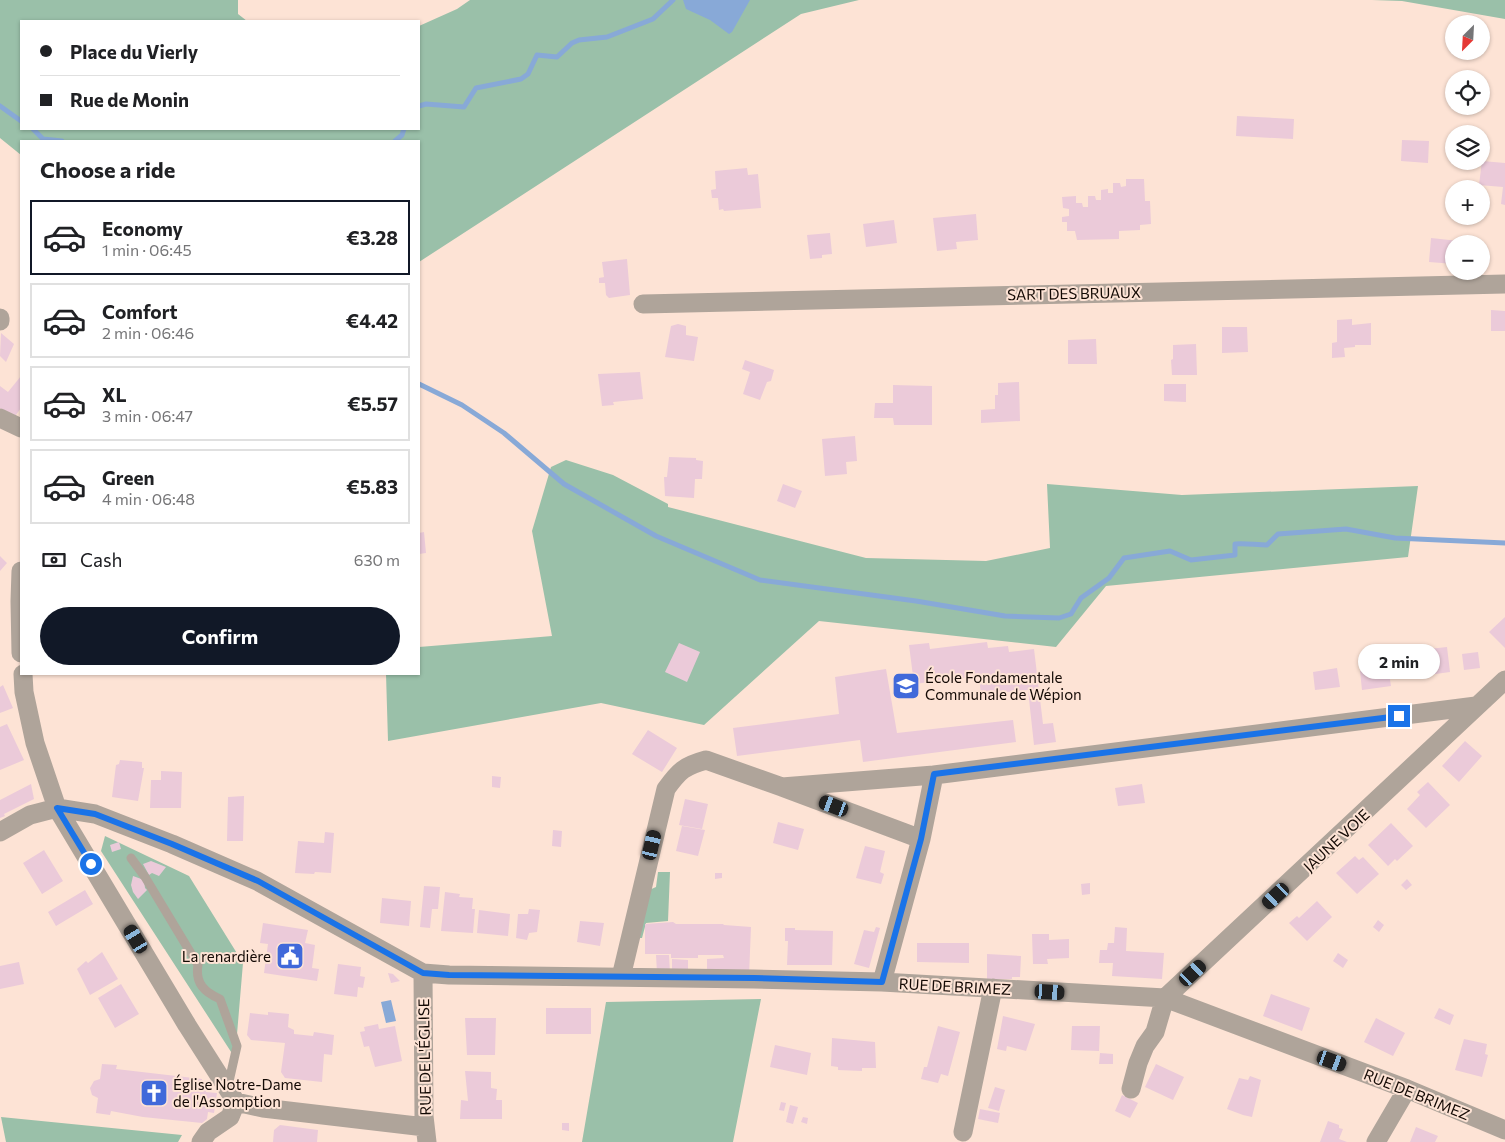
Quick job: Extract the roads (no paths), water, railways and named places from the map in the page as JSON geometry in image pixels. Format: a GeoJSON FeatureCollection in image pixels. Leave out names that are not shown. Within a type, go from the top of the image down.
{"type":"FeatureCollection","features":[{"type":"Feature","properties":{"kind":"street","name":"SART DES BRUAUX"},"geometry":{"type":"LineString","coordinates":[[643,304],[1505,284]]}},
{"type":"Feature","properties":{"kind":"street"},"geometry":{"type":"LineString","coordinates":[[0,418],[20,428]]}},
{"type":"Feature","properties":{"kind":"street"},"geometry":{"type":"LineString","coordinates":[[23,675],[24,692],[34,743],[57,808],[187,1025],[232,1096],[263,1108],[426,1134]]}},
{"type":"Feature","properties":{"kind":"street","name":"JAUNE VOIE"},"geometry":{"type":"LineString","coordinates":[[1165,998],[1387,793],[1505,680]]}},
{"type":"Feature","properties":{"kind":"street"},"geometry":{"type":"LineString","coordinates":[[782,787],[934,774],[1476,706]]}},
{"type":"Feature","properties":{"kind":"street"},"geometry":{"type":"LineString","coordinates":[[621,977],[666,789],[678,772],[693,764],[706,760],[921,839]]}},
{"type":"Feature","properties":{"kind":"street"},"geometry":{"type":"LineString","coordinates":[[882,982],[921,839],[934,774]]}},
{"type":"Feature","properties":{"kind":"street"},"geometry":{"type":"LineString","coordinates":[[0,832],[30,815],[57,808]]}},
{"type":"Feature","properties":{"kind":"street","name":"RUE DE BRIMEZ"},"geometry":{"type":"LineString","coordinates":[[57,808],[95,814],[172,844],[258,881],[423,973],[882,982],[1165,998],[1407,1089],[1505,1130]]}},
{"type":"Feature","properties":{"kind":"street","name":"RUE DE L'ÉGLISE"},"geometry":{"type":"LineString","coordinates":[[423,973],[424,1116],[426,1134]]}},
{"type":"Feature","properties":{"kind":"street"},"geometry":{"type":"LineString","coordinates":[[963,1132],[993,988]]}},
{"type":"Feature","properties":{"kind":"street"},"geometry":{"type":"LineString","coordinates":[[1131,1089],[1138,1063],[1145,1046],[1155,1032],[1165,998]]}},
{"type":"Feature","properties":{"kind":"street"},"geometry":{"type":"LineString","coordinates":[[1376,1142],[1407,1089]]}},
{"type":"Feature","properties":{"kind":"street"},"geometry":{"type":"LineString","coordinates":[[201,1142],[208,1132],[230,1117],[232,1096]]}},
{"type":"Feature","properties":{"kind":"lane"},"geometry":{"type":"LineString","coordinates":[[131,858],[145,877],[198,965],[199,983],[208,994],[220,999],[237,1046],[232,1096]]}},
{"type":"Feature","properties":{"kind":"water"},"geometry":{"type":"Polygon","coordinates":[[[683,0],[750,0],[732,32],[729,34],[710,20],[686,9],[683,0]]]}},
{"type":"Feature","properties":{"kind":"water"},"geometry":{"type":"Polygon","coordinates":[[[391,1000],[396,1021],[386,1023],[381,1002],[391,1000]]]}},
{"type":"Feature","properties":{"kind":"waterway"},"geometry":{"type":"LineString","coordinates":[[420,106],[426,104],[464,107],[476,88],[521,79],[528,74],[537,55],[557,57],[572,43],[579,40],[607,37],[653,19],[673,0]]}},
{"type":"Feature","properties":{"kind":"waterway"},"geometry":{"type":"LineString","coordinates":[[0,106],[20,120]]}},
{"type":"Feature","properties":{"kind":"waterway"},"geometry":{"type":"LineString","coordinates":[[34,130],[43,139],[52,140]]}},
{"type":"Feature","properties":{"kind":"waterway"},"geometry":{"type":"LineString","coordinates":[[396,140],[402,135],[404,130]]}},
{"type":"Feature","properties":{"kind":"waterway"},"geometry":{"type":"LineString","coordinates":[[420,384],[462,405],[504,433],[564,484],[656,536],[760,580],[916,601],[1005,616],[1059,618],[1071,614],[1081,598],[1109,578],[1124,558],[1170,551],[1191,560],[1235,555],[1235,544],[1267,545],[1278,534],[1346,529],[1395,538],[1505,543]]}},
{"type":"Feature","properties":{"kind":"place","name":"École Fondamentale Communale de Wépion"},"geometry":{"type":"Point","coordinates":[906,686]}},
{"type":"Feature","properties":{"kind":"place","name":"La renardière"},"geometry":{"type":"Point","coordinates":[290,956]}},
{"type":"Feature","properties":{"kind":"place","name":"Église Notre-Dame de l'Assomption"},"geometry":{"type":"Point","coordinates":[154,1093]}}]}
